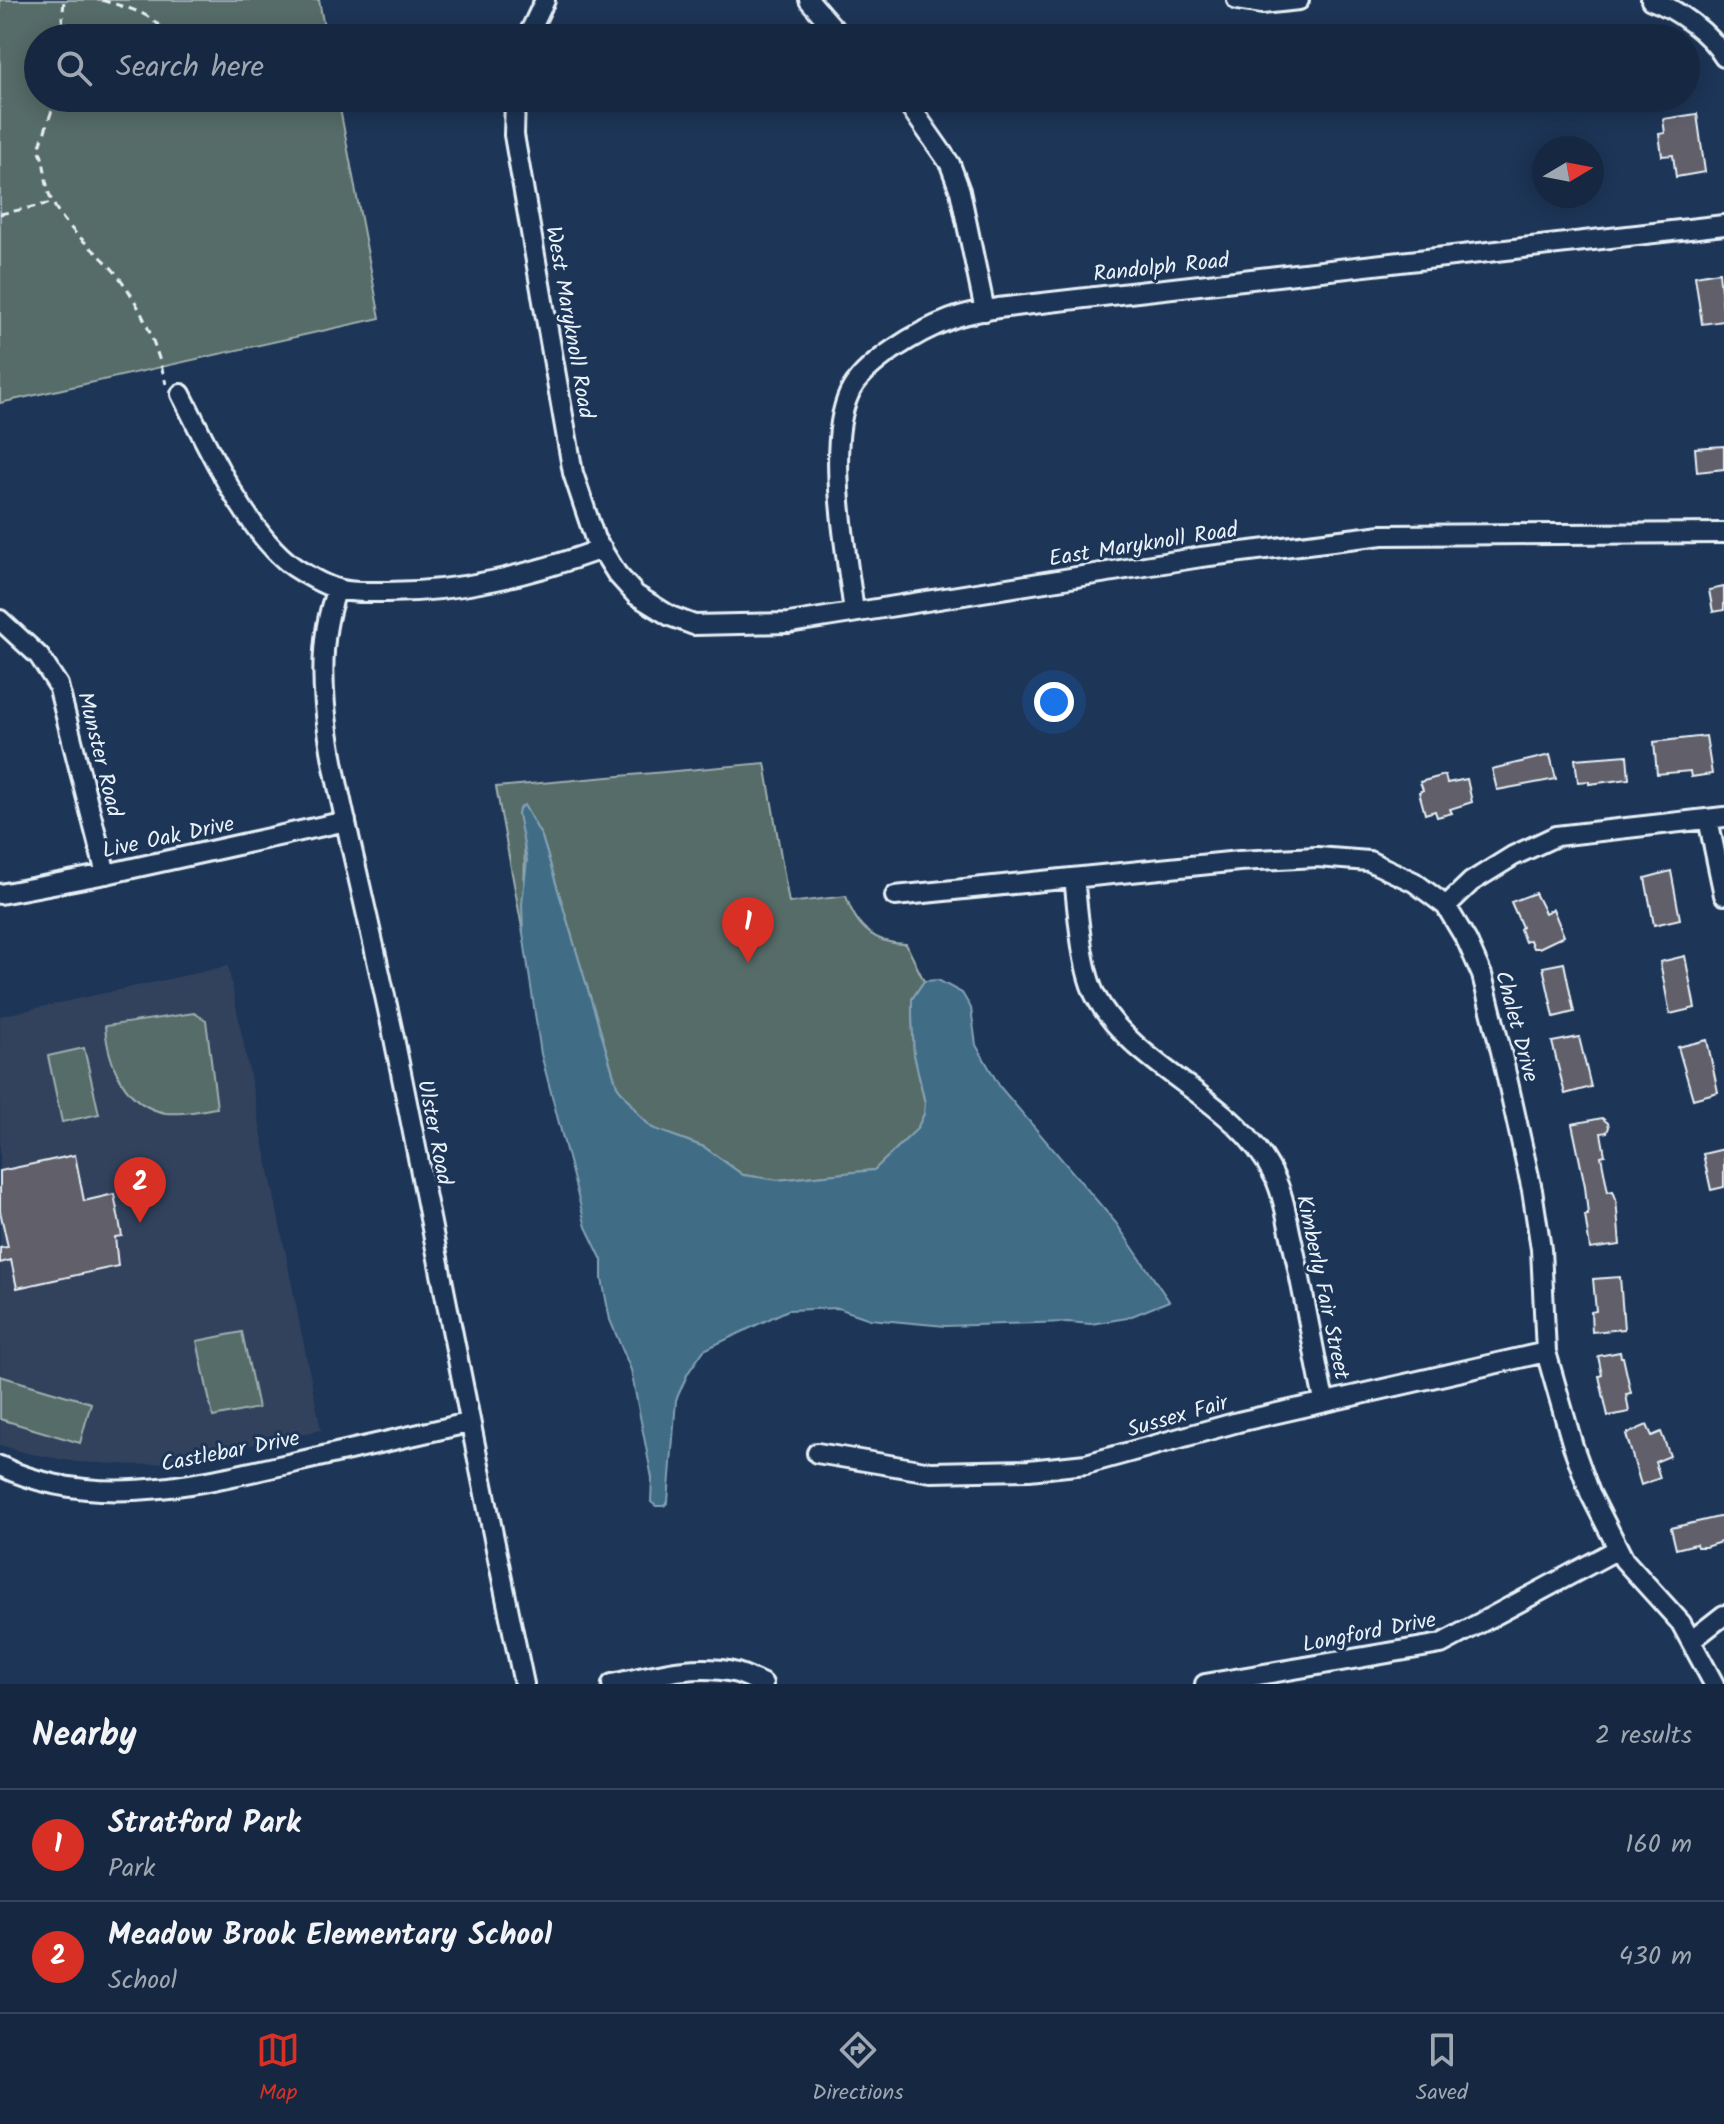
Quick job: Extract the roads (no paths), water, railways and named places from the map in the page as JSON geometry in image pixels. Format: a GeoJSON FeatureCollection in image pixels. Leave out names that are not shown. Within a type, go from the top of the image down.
{"type":"FeatureCollection","features":[{"type":"Feature","properties":{"kind":"street"},"geometry":{"type":"LineString","coordinates":[[534,24],[545,0]]}},
{"type":"Feature","properties":{"kind":"street"},"geometry":{"type":"LineString","coordinates":[[809,0],[830,24]]}},
{"type":"Feature","properties":{"kind":"street"},"geometry":{"type":"LineString","coordinates":[[1237,0],[1262,4],[1299,0]]}},
{"type":"Feature","properties":{"kind":"street"},"geometry":{"type":"LineString","coordinates":[[1651,0],[1691,24]]}},
{"type":"Feature","properties":{"kind":"street"},"geometry":{"type":"LineString","coordinates":[[1700,32],[1719,48],[1724,57]]}},
{"type":"Feature","properties":{"kind":"street","name":"West Maryknoll Road"},"geometry":{"type":"LineString","coordinates":[[515,112],[514,135],[573,473],[595,539],[602,549]]}},
{"type":"Feature","properties":{"kind":"street"},"geometry":{"type":"LineString","coordinates":[[914,112],[933,137],[955,178],[985,311]]}},
{"type":"Feature","properties":{"kind":"street","name":"Randolph Road"},"geometry":{"type":"LineString","coordinates":[[854,612],[837,443],[849,394],[862,375],[903,343],[951,319],[985,311],[1724,225]]}},
{"type":"Feature","properties":{"kind":"street"},"geometry":{"type":"LineString","coordinates":[[181,394],[223,477],[261,534],[294,566],[337,589],[414,593],[465,586],[538,572],[602,549]]}},
{"type":"Feature","properties":{"kind":"street","name":"East Maryknoll Road"},"geometry":{"type":"LineString","coordinates":[[602,549],[617,574],[636,595],[670,616],[694,625],[789,623],[1201,557],[1354,538],[1445,533],[1724,533]]}},
{"type":"Feature","properties":{"kind":"street","name":"Ulster Road"},"geometry":{"type":"LineString","coordinates":[[337,589],[329,609],[323,669],[332,748],[392,1032],[468,1423],[524,1684]]}},
{"type":"Feature","properties":{"kind":"street","name":"Munster Road"},"geometry":{"type":"LineString","coordinates":[[0,620],[39,656],[58,685],[106,874]]}},
{"type":"Feature","properties":{"kind":"street"},"geometry":{"type":"LineString","coordinates":[[1446,906],[1471,882],[1513,856],[1556,836],[1716,818],[1724,895]]}},
{"type":"Feature","properties":{"kind":"street","name":"Live Oak Drive"},"geometry":{"type":"LineString","coordinates":[[0,894],[346,821]]}},
{"type":"Feature","properties":{"kind":"street","name":"Chalet Drive"},"geometry":{"type":"LineString","coordinates":[[895,896],[1239,861],[1317,857],[1369,861],[1414,882],[1446,906],[1467,941],[1482,975],[1523,1147],[1541,1249],[1546,1352],[1573,1446],[1590,1493],[1624,1560],[1681,1623],[1714,1684]]}},
{"type":"Feature","properties":{"kind":"street","name":"Kimberly Fair Street"},"geometry":{"type":"LineString","coordinates":[[1074,878],[1086,961],[1095,995],[1119,1029],[1142,1051],[1215,1106],[1257,1149],[1275,1177],[1300,1277],[1324,1401]]}},
{"type":"Feature","properties":{"kind":"street","name":"Sussex Fair"},"geometry":{"type":"LineString","coordinates":[[817,1453],[931,1472],[1029,1470],[1086,1464],[1324,1401],[1546,1352]]}},
{"type":"Feature","properties":{"kind":"street","name":"Castlebar Drive"},"geometry":{"type":"LineString","coordinates":[[0,1466],[67,1487],[115,1492],[231,1476],[468,1423]]}},
{"type":"Feature","properties":{"kind":"street","name":"Longford Drive"},"geometry":{"type":"LineString","coordinates":[[1205,1684],[1441,1644],[1618,1549]]}},
{"type":"Feature","properties":{"kind":"street"},"geometry":{"type":"LineString","coordinates":[[1692,1640],[1724,1615]]}},
{"type":"Feature","properties":{"kind":"street"},"geometry":{"type":"LineString","coordinates":[[612,1684],[678,1671],[716,1670],[735,1672],[763,1684]]}},
{"type":"Feature","properties":{"kind":"place","name":"Stratford Park"},"geometry":{"type":"Point","coordinates":[748,963]}},
{"type":"Feature","properties":{"kind":"place","name":"Meadow Brook Elementary School"},"geometry":{"type":"Point","coordinates":[140,1223]}}]}
